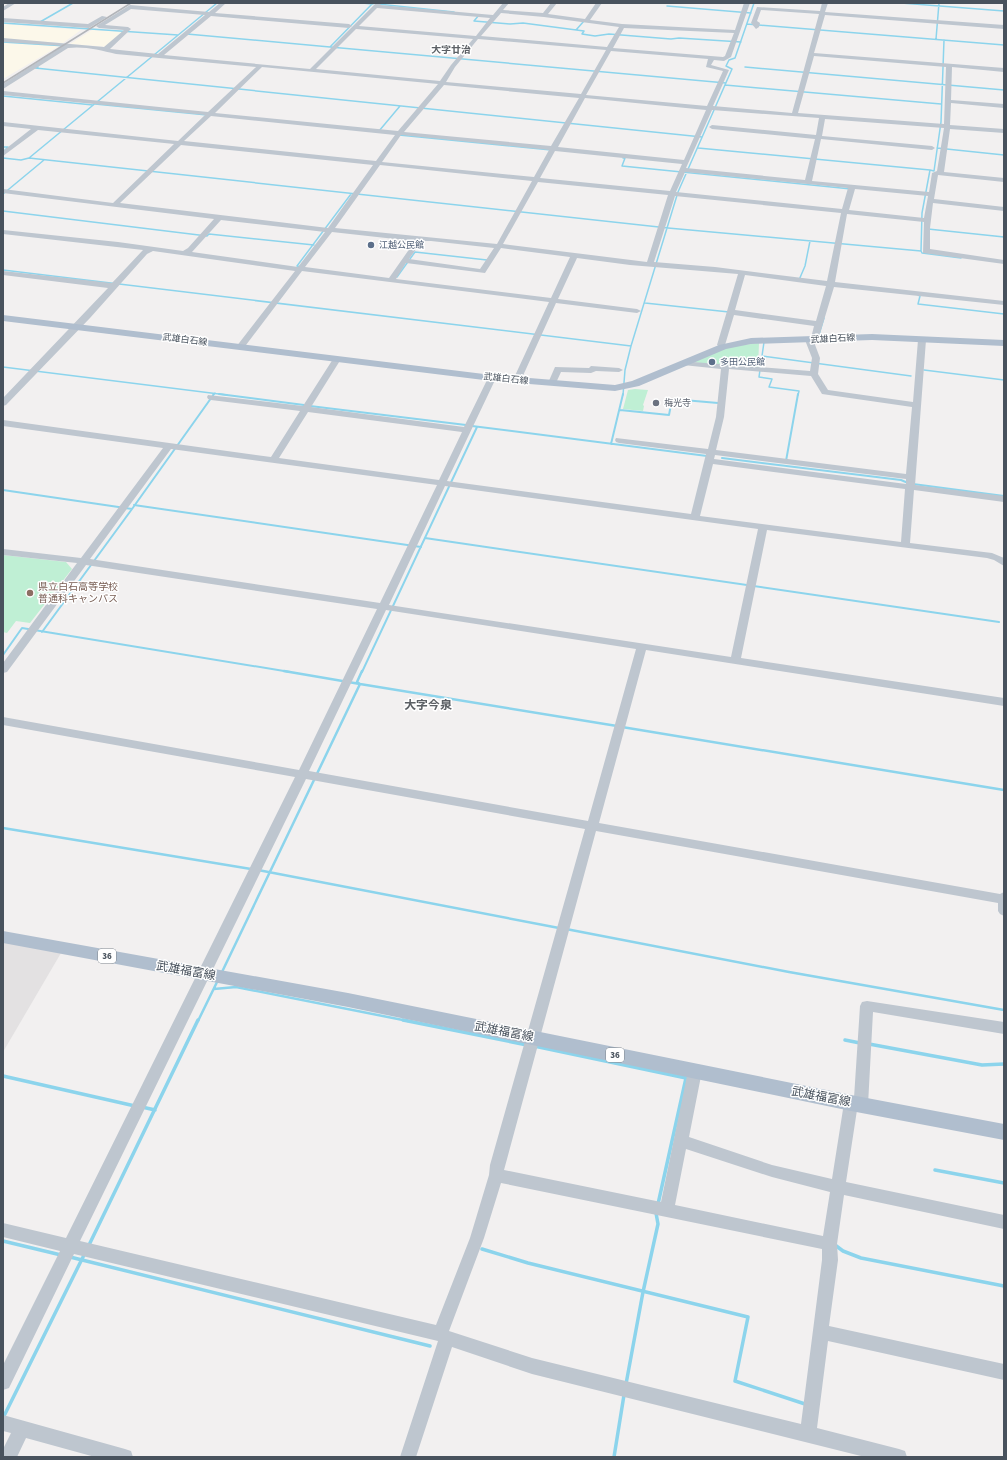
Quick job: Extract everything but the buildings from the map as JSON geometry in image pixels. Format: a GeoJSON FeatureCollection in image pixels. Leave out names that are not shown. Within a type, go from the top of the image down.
{"type":"FeatureCollection","features":[{"type":"Feature","properties":{"kind":"main road","name":"武雄白石線"},"geometry":{"type":"LineString","coordinates":[[3,318],[492,378],[588,387],[624,387],[723,347],[737,343],[872,337],[1004,343]]}},
{"type":"Feature","properties":{"kind":"main road","name":"武雄福富線"},"geometry":{"type":"LineString","coordinates":[[3,937],[348,1000],[532,1043],[695,1071],[1004,1132]]}},
{"type":"Feature","properties":{"kind":"street"},"geometry":{"type":"LineString","coordinates":[[3,9],[13,3]]}},
{"type":"Feature","properties":{"kind":"street"},"geometry":{"type":"LineString","coordinates":[[3,20],[89,26],[128,5],[136,3]]}},
{"type":"Feature","properties":{"kind":"street"},"geometry":{"type":"LineString","coordinates":[[155,56],[186,34],[206,14],[223,3]]}},
{"type":"Feature","properties":{"kind":"street"},"geometry":{"type":"LineString","coordinates":[[240,347],[301,268],[328,229],[399,134],[442,83],[458,59],[506,3]]}},
{"type":"Feature","properties":{"kind":"street"},"geometry":{"type":"LineString","coordinates":[[544,15],[554,3]]}},
{"type":"Feature","properties":{"kind":"street"},"geometry":{"type":"LineString","coordinates":[[587,20],[599,3]]}},
{"type":"Feature","properties":{"kind":"street"},"geometry":{"type":"LineString","coordinates":[[106,48],[110,47],[128,29],[99,26],[128,5],[206,14],[724,59],[728,57],[747,3]]}},
{"type":"Feature","properties":{"kind":"street"},"geometry":{"type":"LineString","coordinates":[[795,114],[825,3]]}},
{"type":"Feature","properties":{"kind":"street"},"geometry":{"type":"LineString","coordinates":[[312,70],[335,48],[353,26],[377,4],[494,17]]}},
{"type":"Feature","properties":{"kind":"street"},"geometry":{"type":"LineString","coordinates":[[756,26],[757,23],[754,23],[759,8],[1004,27]]}},
{"type":"Feature","properties":{"kind":"street"},"geometry":{"type":"LineString","coordinates":[[499,11],[587,20],[598,24],[737,32]]}},
{"type":"Feature","properties":{"kind":"street"},"geometry":{"type":"LineString","coordinates":[[407,262],[482,271],[499,246],[622,26]]}},
{"type":"Feature","properties":{"kind":"street"},"geometry":{"type":"LineString","coordinates":[[3,40],[106,48],[116,52],[582,97],[1004,131]]}},
{"type":"Feature","properties":{"kind":"street"},"geometry":{"type":"LineString","coordinates":[[3,87],[66,47],[71,48],[75,45]]}},
{"type":"Feature","properties":{"kind":"street"},"geometry":{"type":"LineString","coordinates":[[811,54],[1004,70]]}},
{"type":"Feature","properties":{"kind":"street"},"geometry":{"type":"LineString","coordinates":[[655,265],[662,228],[676,194],[686,162],[696,136],[713,108],[720,82],[726,70],[708,66],[712,58]]}},
{"type":"Feature","properties":{"kind":"street"},"geometry":{"type":"LineString","coordinates":[[940,174],[944,149],[943,126],[948,102],[948,85],[945,65]]}},
{"type":"Feature","properties":{"kind":"street"},"geometry":{"type":"LineString","coordinates":[[114,205],[260,66]]}},
{"type":"Feature","properties":{"kind":"street"},"geometry":{"type":"LineString","coordinates":[[3,93],[553,150],[686,162]]}},
{"type":"Feature","properties":{"kind":"street"},"geometry":{"type":"LineString","coordinates":[[948,102],[1004,106]]}},
{"type":"Feature","properties":{"kind":"street"},"geometry":{"type":"LineString","coordinates":[[808,183],[823,116]]}},
{"type":"Feature","properties":{"kind":"street"},"geometry":{"type":"LineString","coordinates":[[3,124],[924,220]]}},
{"type":"Feature","properties":{"kind":"street"},"geometry":{"type":"LineString","coordinates":[[712,127],[819,136],[932,148]]}},
{"type":"Feature","properties":{"kind":"street"},"geometry":{"type":"LineString","coordinates":[[6,150],[36,128]]}},
{"type":"Feature","properties":{"kind":"street"},"geometry":{"type":"LineString","coordinates":[[684,171],[808,183],[928,197],[1004,209]]}},
{"type":"Feature","properties":{"kind":"street"},"geometry":{"type":"LineString","coordinates":[[1004,180],[935,173],[928,197],[924,220],[926,229],[926,252],[1004,262]]}},
{"type":"Feature","properties":{"kind":"street"},"geometry":{"type":"LineString","coordinates":[[852,188],[845,212],[830,286],[813,339],[816,358],[814,374],[825,392],[831,394],[916,404]]}},
{"type":"Feature","properties":{"kind":"street"},"geometry":{"type":"LineString","coordinates":[[5,191],[219,218],[499,246],[655,265],[742,272],[830,286],[1004,303]]}},
{"type":"Feature","properties":{"kind":"street"},"geometry":{"type":"LineString","coordinates":[[184,253],[191,250],[219,218]]}},
{"type":"Feature","properties":{"kind":"street"},"geometry":{"type":"LineString","coordinates":[[3,232],[554,299],[637,311]]}},
{"type":"Feature","properties":{"kind":"street"},"geometry":{"type":"LineString","coordinates":[[392,279],[407,262],[420,239]]}},
{"type":"Feature","properties":{"kind":"street"},"geometry":{"type":"LineString","coordinates":[[3,403],[116,284],[144,252],[152,249]]}},
{"type":"Feature","properties":{"kind":"street"},"geometry":{"type":"LineString","coordinates":[[517,380],[574,256]]}},
{"type":"Feature","properties":{"kind":"street"},"geometry":{"type":"LineString","coordinates":[[723,347],[721,345],[742,272]]}},
{"type":"Feature","properties":{"kind":"street"},"geometry":{"type":"LineString","coordinates":[[3,273],[116,284]]}},
{"type":"Feature","properties":{"kind":"street"},"geometry":{"type":"LineString","coordinates":[[731,311],[818,324]]}},
{"type":"Feature","properties":{"kind":"street"},"geometry":{"type":"LineString","coordinates":[[905,546],[922,340]]}},
{"type":"Feature","properties":{"kind":"street"},"geometry":{"type":"LineString","coordinates":[[273,460],[337,359]]}},
{"type":"Feature","properties":{"kind":"street"},"geometry":{"type":"LineString","coordinates":[[684,363],[725,368],[814,374]]}},
{"type":"Feature","properties":{"kind":"street"},"geometry":{"type":"LineString","coordinates":[[552,384],[558,369],[591,371],[594,368],[619,370]]}},
{"type":"Feature","properties":{"kind":"street"},"geometry":{"type":"LineString","coordinates":[[694,517],[722,407],[725,368]]}},
{"type":"Feature","properties":{"kind":"street"},"geometry":{"type":"LineString","coordinates":[[3,1382],[74,1251],[139,1107],[214,976],[255,870],[311,776],[347,682],[390,607],[413,546],[448,484],[467,430],[492,378]]}},
{"type":"Feature","properties":{"kind":"street"},"geometry":{"type":"LineString","coordinates":[[213,397],[467,430]]}},
{"type":"Feature","properties":{"kind":"street"},"geometry":{"type":"LineString","coordinates":[[3,423],[763,527],[984,555],[996,557],[1004,563]]}},
{"type":"Feature","properties":{"kind":"street"},"geometry":{"type":"LineString","coordinates":[[619,440],[710,456],[910,483]]}},
{"type":"Feature","properties":{"kind":"street"},"geometry":{"type":"LineString","coordinates":[[3,670],[33,630],[90,562],[123,507],[174,447]]}},
{"type":"Feature","properties":{"kind":"street"},"geometry":{"type":"LineString","coordinates":[[710,456],[786,461],[1004,499]]}},
{"type":"Feature","properties":{"kind":"street"},"geometry":{"type":"LineString","coordinates":[[736,661],[763,527]]}},
{"type":"Feature","properties":{"kind":"street"},"geometry":{"type":"LineString","coordinates":[[3,552],[90,562],[1004,702]]}},
{"type":"Feature","properties":{"kind":"street"},"geometry":{"type":"LineString","coordinates":[[408,1457],[443,1336],[477,1238],[496,1175],[497,1165],[642,647]]}},
{"type":"Feature","properties":{"kind":"street"},"geometry":{"type":"LineString","coordinates":[[3,722],[1004,898],[1004,911]]}},
{"type":"Feature","properties":{"kind":"street"},"geometry":{"type":"LineString","coordinates":[[808,1434],[830,1260],[830,1241],[838,1187],[856,1104],[865,1044],[867,1006],[1004,1028]]}},
{"type":"Feature","properties":{"kind":"street"},"geometry":{"type":"LineString","coordinates":[[663,1207],[681,1141],[695,1071]]}},
{"type":"Feature","properties":{"kind":"street"},"geometry":{"type":"LineString","coordinates":[[681,1141],[772,1171],[838,1187],[1004,1222]]}},
{"type":"Feature","properties":{"kind":"street"},"geometry":{"type":"LineString","coordinates":[[496,1175],[830,1241]]}},
{"type":"Feature","properties":{"kind":"street"},"geometry":{"type":"LineString","coordinates":[[3,1230],[74,1251],[443,1336],[532,1366],[808,1434],[865,1453],[899,1457]]}},
{"type":"Feature","properties":{"kind":"street"},"geometry":{"type":"LineString","coordinates":[[821,1332],[1004,1372]]}},
{"type":"Feature","properties":{"kind":"street"},"geometry":{"type":"LineString","coordinates":[[8,1457],[12,1425],[125,1457]]}},
{"type":"Feature","properties":{"kind":"shaded area"},"geometry":{"type":"Polygon","coordinates":[[[3,24],[81,30],[63,43],[3,39],[3,24]]]}},
{"type":"Feature","properties":{"kind":"shaded area"},"geometry":{"type":"Polygon","coordinates":[[[92,30],[124,32],[109,47],[70,44],[92,30]]]}},
{"type":"Feature","properties":{"kind":"shaded area"},"geometry":{"type":"Polygon","coordinates":[[[3,43],[59,46],[3,79],[3,43]]]}},
{"type":"Feature","properties":{"kind":"shaded area"},"geometry":{"type":"Polygon","coordinates":[[[3,942],[61,953],[3,1052],[3,942]]]}},
{"type":"Feature","properties":{"kind":"green space"},"geometry":{"type":"Polygon","coordinates":[[[759,343],[758,369],[691,362],[727,347],[759,343]]]}},
{"type":"Feature","properties":{"kind":"green space"},"geometry":{"type":"Polygon","coordinates":[[[628,390],[648,390],[643,405],[643,411],[623,409],[628,390]]]}},
{"type":"Feature","properties":{"kind":"green space","name":"県立白石高等学校 普通科キャンパス"},"geometry":{"type":"Polygon","coordinates":[[[3,555],[66,562],[72,569],[30,623],[16,621],[7,633],[3,632],[3,555]]]}},
{"type":"Feature","properties":{"kind":"waterway"},"geometry":{"type":"LineString","coordinates":[[40,22],[73,3]]}},
{"type":"Feature","properties":{"kind":"waterway"},"geometry":{"type":"LineString","coordinates":[[127,77],[217,3]]}},
{"type":"Feature","properties":{"kind":"waterway"},"geometry":{"type":"LineString","coordinates":[[362,3],[372,4]]}},
{"type":"Feature","properties":{"kind":"waterway"},"geometry":{"type":"LineString","coordinates":[[751,13],[754,3]]}},
{"type":"Feature","properties":{"kind":"waterway"},"geometry":{"type":"LineString","coordinates":[[901,3],[939,6]]}},
{"type":"Feature","properties":{"kind":"waterway"},"geometry":{"type":"LineString","coordinates":[[330,47],[372,4]]}},
{"type":"Feature","properties":{"kind":"waterway"},"geometry":{"type":"LineString","coordinates":[[378,4],[454,12]]}},
{"type":"Feature","properties":{"kind":"waterway"},"geometry":{"type":"LineString","coordinates":[[667,6],[751,13]]}},
{"type":"Feature","properties":{"kind":"waterway"},"geometry":{"type":"LineString","coordinates":[[936,39],[939,6]]}},
{"type":"Feature","properties":{"kind":"waterway"},"geometry":{"type":"LineString","coordinates":[[939,6],[1004,11]]}},
{"type":"Feature","properties":{"kind":"waterway"},"geometry":{"type":"LineString","coordinates":[[741,42],[751,13]]}},
{"type":"Feature","properties":{"kind":"waterway"},"geometry":{"type":"LineString","coordinates":[[479,15],[474,21],[510,24],[523,23],[576,30]]}},
{"type":"Feature","properties":{"kind":"waterway"},"geometry":{"type":"LineString","coordinates":[[576,30],[584,21]]}},
{"type":"Feature","properties":{"kind":"waterway"},"geometry":{"type":"LineString","coordinates":[[3,23],[178,35]]}},
{"type":"Feature","properties":{"kind":"waterway"},"geometry":{"type":"LineString","coordinates":[[747,24],[944,40]]}},
{"type":"Feature","properties":{"kind":"waterway"},"geometry":{"type":"LineString","coordinates":[[576,30],[584,31],[582,34],[595,36],[609,34],[671,39],[679,38],[741,42]]}},
{"type":"Feature","properties":{"kind":"waterway"},"geometry":{"type":"LineString","coordinates":[[187,34],[330,47]]}},
{"type":"Feature","properties":{"kind":"waterway"},"geometry":{"type":"LineString","coordinates":[[942,85],[944,40]]}},
{"type":"Feature","properties":{"kind":"waterway"},"geometry":{"type":"LineString","coordinates":[[944,40],[1004,45]]}},
{"type":"Feature","properties":{"kind":"waterway"},"geometry":{"type":"LineString","coordinates":[[3,42],[66,46]]}},
{"type":"Feature","properties":{"kind":"waterway"},"geometry":{"type":"LineString","coordinates":[[726,83],[732,69],[726,66],[729,60],[735,58],[741,42]]}},
{"type":"Feature","properties":{"kind":"waterway"},"geometry":{"type":"LineString","coordinates":[[330,47],[726,83]]}},
{"type":"Feature","properties":{"kind":"waterway"},"geometry":{"type":"LineString","coordinates":[[38,67],[35,68],[127,77]]}},
{"type":"Feature","properties":{"kind":"waterway"},"geometry":{"type":"LineString","coordinates":[[745,67],[942,85]]}},
{"type":"Feature","properties":{"kind":"waterway"},"geometry":{"type":"LineString","coordinates":[[29,158],[127,77]]}},
{"type":"Feature","properties":{"kind":"waterway"},"geometry":{"type":"LineString","coordinates":[[127,77],[702,137]]}},
{"type":"Feature","properties":{"kind":"waterway"},"geometry":{"type":"LineString","coordinates":[[687,172],[726,83]]}},
{"type":"Feature","properties":{"kind":"waterway"},"geometry":{"type":"LineString","coordinates":[[725,85],[941,104]]}},
{"type":"Feature","properties":{"kind":"waterway"},"geometry":{"type":"LineString","coordinates":[[937,148],[941,122],[942,85]]}},
{"type":"Feature","properties":{"kind":"waterway"},"geometry":{"type":"LineString","coordinates":[[942,85],[1004,90]]}},
{"type":"Feature","properties":{"kind":"waterway"},"geometry":{"type":"LineString","coordinates":[[3,96],[93,105]]}},
{"type":"Feature","properties":{"kind":"waterway"},"geometry":{"type":"LineString","coordinates":[[95,104],[207,115]]}},
{"type":"Feature","properties":{"kind":"waterway"},"geometry":{"type":"LineString","coordinates":[[379,131],[400,106]]}},
{"type":"Feature","properties":{"kind":"waterway"},"geometry":{"type":"LineString","coordinates":[[399,135],[551,150]]}},
{"type":"Feature","properties":{"kind":"waterway"},"geometry":{"type":"LineString","coordinates":[[3,147],[8,147],[3,152]]}},
{"type":"Feature","properties":{"kind":"waterway"},"geometry":{"type":"LineString","coordinates":[[698,148],[930,170]]}},
{"type":"Feature","properties":{"kind":"waterway"},"geometry":{"type":"LineString","coordinates":[[930,170],[934,171],[937,148]]}},
{"type":"Feature","properties":{"kind":"waterway"},"geometry":{"type":"LineString","coordinates":[[937,148],[1004,155]]}},
{"type":"Feature","properties":{"kind":"waterway"},"geometry":{"type":"LineString","coordinates":[[3,158],[21,160],[29,158]]}},
{"type":"Feature","properties":{"kind":"waterway"},"geometry":{"type":"LineString","coordinates":[[29,158],[667,228]]}},
{"type":"Feature","properties":{"kind":"waterway"},"geometry":{"type":"LineString","coordinates":[[623,158],[625,158],[622,166],[687,172]]}},
{"type":"Feature","properties":{"kind":"waterway"},"geometry":{"type":"LineString","coordinates":[[3,194],[44,160]]}},
{"type":"Feature","properties":{"kind":"waterway"},"geometry":{"type":"LineString","coordinates":[[921,251],[922,213],[930,170]]}},
{"type":"Feature","properties":{"kind":"waterway"},"geometry":{"type":"LineString","coordinates":[[667,228],[678,192],[687,172]]}},
{"type":"Feature","properties":{"kind":"waterway"},"geometry":{"type":"LineString","coordinates":[[687,172],[851,189]]}},
{"type":"Feature","properties":{"kind":"waterway"},"geometry":{"type":"LineString","coordinates":[[313,245],[351,194]]}},
{"type":"Feature","properties":{"kind":"waterway"},"geometry":{"type":"LineString","coordinates":[[3,211],[207,236],[209,234],[313,245]]}},
{"type":"Feature","properties":{"kind":"waterway"},"geometry":{"type":"LineString","coordinates":[[631,346],[667,228]]}},
{"type":"Feature","properties":{"kind":"waterway"},"geometry":{"type":"LineString","coordinates":[[667,228],[921,251]]}},
{"type":"Feature","properties":{"kind":"waterway"},"geometry":{"type":"LineString","coordinates":[[928,229],[1004,237]]}},
{"type":"Feature","properties":{"kind":"waterway"},"geometry":{"type":"LineString","coordinates":[[799,280],[805,266],[810,241]]}},
{"type":"Feature","properties":{"kind":"waterway"},"geometry":{"type":"LineString","coordinates":[[301,267],[297,266],[313,245]]}},
{"type":"Feature","properties":{"kind":"waterway"},"geometry":{"type":"LineString","coordinates":[[921,251],[922,253],[961,258]]}},
{"type":"Feature","properties":{"kind":"waterway"},"geometry":{"type":"LineString","coordinates":[[397,277],[415,252],[487,260]]}},
{"type":"Feature","properties":{"kind":"waterway"},"geometry":{"type":"LineString","coordinates":[[3,270],[631,346]]}},
{"type":"Feature","properties":{"kind":"waterway"},"geometry":{"type":"LineString","coordinates":[[918,295],[920,296],[918,304],[1004,314]]}},
{"type":"Feature","properties":{"kind":"waterway"},"geometry":{"type":"LineString","coordinates":[[645,303],[729,312]]}},
{"type":"Feature","properties":{"kind":"waterway"},"geometry":{"type":"LineString","coordinates":[[818,338],[824,318]]}},
{"type":"Feature","properties":{"kind":"waterway"},"geometry":{"type":"LineString","coordinates":[[762,356],[764,342]]}},
{"type":"Feature","properties":{"kind":"waterway"},"geometry":{"type":"LineString","coordinates":[[623,395],[625,370],[631,346]]}},
{"type":"Feature","properties":{"kind":"waterway"},"geometry":{"type":"LineString","coordinates":[[762,356],[911,376]]}},
{"type":"Feature","properties":{"kind":"waterway"},"geometry":{"type":"LineString","coordinates":[[762,356],[759,377],[772,379],[769,387],[799,391],[798,395]]}},
{"type":"Feature","properties":{"kind":"waterway"},"geometry":{"type":"LineString","coordinates":[[3,367],[215,393]]}},
{"type":"Feature","properties":{"kind":"waterway"},"geometry":{"type":"LineString","coordinates":[[924,370],[1004,380]]}},
{"type":"Feature","properties":{"kind":"waterway"},"geometry":{"type":"LineString","coordinates":[[215,393],[219,394]]}},
{"type":"Feature","properties":{"kind":"waterway"},"geometry":{"type":"LineString","coordinates":[[135,505],[214,394]]}},
{"type":"Feature","properties":{"kind":"waterway"},"geometry":{"type":"LineString","coordinates":[[219,394],[227,395]]}},
{"type":"Feature","properties":{"kind":"waterway"},"geometry":{"type":"LineString","coordinates":[[219,394],[304,405]]}},
{"type":"Feature","properties":{"kind":"waterway"},"geometry":{"type":"LineString","coordinates":[[611,444],[623,394]]}},
{"type":"Feature","properties":{"kind":"waterway"},"geometry":{"type":"LineString","coordinates":[[786,461],[798,394]]}},
{"type":"Feature","properties":{"kind":"waterway"},"geometry":{"type":"LineString","coordinates":[[620,410],[669,415],[672,399],[718,403]]}},
{"type":"Feature","properties":{"kind":"waterway"},"geometry":{"type":"LineString","coordinates":[[310,406],[466,425]]}},
{"type":"Feature","properties":{"kind":"waterway"},"geometry":{"type":"LineString","coordinates":[[472,426],[611,444]]}},
{"type":"Feature","properties":{"kind":"waterway"},"geometry":{"type":"LineString","coordinates":[[421,547],[477,427]]}},
{"type":"Feature","properties":{"kind":"waterway"},"geometry":{"type":"LineString","coordinates":[[611,444],[707,456]]}},
{"type":"Feature","properties":{"kind":"waterway"},"geometry":{"type":"LineString","coordinates":[[722,458],[901,480],[908,483]]}},
{"type":"Feature","properties":{"kind":"waterway"},"geometry":{"type":"LineString","coordinates":[[913,484],[1004,496]]}},
{"type":"Feature","properties":{"kind":"waterway"},"geometry":{"type":"LineString","coordinates":[[3,490],[132,509]]}},
{"type":"Feature","properties":{"kind":"waterway"},"geometry":{"type":"LineString","coordinates":[[132,509],[135,505]]}},
{"type":"Feature","properties":{"kind":"waterway"},"geometry":{"type":"LineString","coordinates":[[135,505],[421,547]]}},
{"type":"Feature","properties":{"kind":"waterway"},"geometry":{"type":"LineString","coordinates":[[42,631],[132,509]]}},
{"type":"Feature","properties":{"kind":"waterway"},"geometry":{"type":"LineString","coordinates":[[425,538],[999,622]]}},
{"type":"Feature","properties":{"kind":"waterway"},"geometry":{"type":"LineString","coordinates":[[362,672],[421,547]]}},
{"type":"Feature","properties":{"kind":"waterway"},"geometry":{"type":"LineString","coordinates":[[3,655],[22,628],[42,631]]}},
{"type":"Feature","properties":{"kind":"waterway"},"geometry":{"type":"LineString","coordinates":[[42,631],[286,671]]}},
{"type":"Feature","properties":{"kind":"waterway"},"geometry":{"type":"LineString","coordinates":[[286,671],[360,684]]}},
{"type":"Feature","properties":{"kind":"waterway"},"geometry":{"type":"LineString","coordinates":[[360,684],[357,682],[362,671]]}},
{"type":"Feature","properties":{"kind":"waterway"},"geometry":{"type":"LineString","coordinates":[[270,872],[360,684]]}},
{"type":"Feature","properties":{"kind":"waterway"},"geometry":{"type":"LineString","coordinates":[[360,684],[617,726]]}},
{"type":"Feature","properties":{"kind":"waterway"},"geometry":{"type":"LineString","coordinates":[[622,727],[1004,790]]}},
{"type":"Feature","properties":{"kind":"waterway"},"geometry":{"type":"LineString","coordinates":[[3,828],[251,869]]}},
{"type":"Feature","properties":{"kind":"waterway"},"geometry":{"type":"LineString","coordinates":[[258,870],[270,872]]}},
{"type":"Feature","properties":{"kind":"waterway"},"geometry":{"type":"LineString","coordinates":[[222,972],[270,872]]}},
{"type":"Feature","properties":{"kind":"waterway"},"geometry":{"type":"LineString","coordinates":[[270,872],[559,928]]}},
{"type":"Feature","properties":{"kind":"waterway"},"geometry":{"type":"LineString","coordinates":[[566,929],[789,972],[1004,1010]]}},
{"type":"Feature","properties":{"kind":"waterway"},"geometry":{"type":"LineString","coordinates":[[198,1021],[218,980]]}},
{"type":"Feature","properties":{"kind":"waterway"},"geometry":{"type":"LineString","coordinates":[[214,989],[236,987],[406,1021]]}},
{"type":"Feature","properties":{"kind":"waterway"},"geometry":{"type":"LineString","coordinates":[[154,1110],[198,1020]]}},
{"type":"Feature","properties":{"kind":"waterway"},"geometry":{"type":"LineString","coordinates":[[406,1021],[527,1045]]}},
{"type":"Feature","properties":{"kind":"waterway"},"geometry":{"type":"LineString","coordinates":[[845,1040],[860,1043]]}},
{"type":"Feature","properties":{"kind":"waterway"},"geometry":{"type":"LineString","coordinates":[[869,1044],[982,1065],[1004,1064]]}},
{"type":"Feature","properties":{"kind":"waterway"},"geometry":{"type":"LineString","coordinates":[[534,1046],[686,1078],[658,1204]]}},
{"type":"Feature","properties":{"kind":"waterway"},"geometry":{"type":"LineString","coordinates":[[3,1076],[135,1106]]}},
{"type":"Feature","properties":{"kind":"waterway"},"geometry":{"type":"LineString","coordinates":[[142,1107],[154,1110]]}},
{"type":"Feature","properties":{"kind":"waterway"},"geometry":{"type":"LineString","coordinates":[[89,1245],[154,1110]]}},
{"type":"Feature","properties":{"kind":"waterway"},"geometry":{"type":"LineString","coordinates":[[935,1170],[1004,1183]]}},
{"type":"Feature","properties":{"kind":"waterway"},"geometry":{"type":"LineString","coordinates":[[643,1291],[658,1224],[656,1213]]}},
{"type":"Feature","properties":{"kind":"waterway"},"geometry":{"type":"LineString","coordinates":[[3,1241],[61,1255]]}},
{"type":"Feature","properties":{"kind":"waterway"},"geometry":{"type":"LineString","coordinates":[[835,1245],[843,1251],[861,1258],[1004,1286]]}},
{"type":"Feature","properties":{"kind":"waterway"},"geometry":{"type":"LineString","coordinates":[[482,1249],[528,1263],[643,1291]]}},
{"type":"Feature","properties":{"kind":"waterway"},"geometry":{"type":"LineString","coordinates":[[82,1260],[85,1253]]}},
{"type":"Feature","properties":{"kind":"waterway"},"geometry":{"type":"LineString","coordinates":[[70,1257],[82,1260]]}},
{"type":"Feature","properties":{"kind":"waterway"},"geometry":{"type":"LineString","coordinates":[[3,1418],[82,1260]]}},
{"type":"Feature","properties":{"kind":"waterway"},"geometry":{"type":"LineString","coordinates":[[82,1260],[430,1346]]}},
{"type":"Feature","properties":{"kind":"waterway"},"geometry":{"type":"LineString","coordinates":[[626,1384],[643,1291]]}},
{"type":"Feature","properties":{"kind":"waterway"},"geometry":{"type":"LineString","coordinates":[[643,1291],[748,1317],[735,1381],[805,1404]]}},
{"type":"Feature","properties":{"kind":"waterway"},"geometry":{"type":"LineString","coordinates":[[614,1457],[624,1395]]}},
{"type":"Feature","properties":{"kind":"railway"},"geometry":{"type":"LineString","coordinates":[[3,83],[131,3]]}},
{"type":"Feature","properties":{"kind":"place","name":"江越公民館"},"geometry":{"type":"Point","coordinates":[371,245]}},
{"type":"Feature","properties":{"kind":"place","name":"多田公民館"},"geometry":{"type":"Point","coordinates":[712,362]}},
{"type":"Feature","properties":{"kind":"place","name":"梅光寺"},"geometry":{"type":"Point","coordinates":[656,403]}},
{"type":"Feature","properties":{"kind":"place","name":"県立白石高等学校 普通科キャンパス"},"geometry":{"type":"Point","coordinates":[30,593]}},
{"type":"Feature","properties":{"kind":"district","name":"大字廿治"},"geometry":{"type":"Point","coordinates":[451,50]}},
{"type":"Feature","properties":{"kind":"district","name":"大字今泉"},"geometry":{"type":"Point","coordinates":[428,705]}}]}
